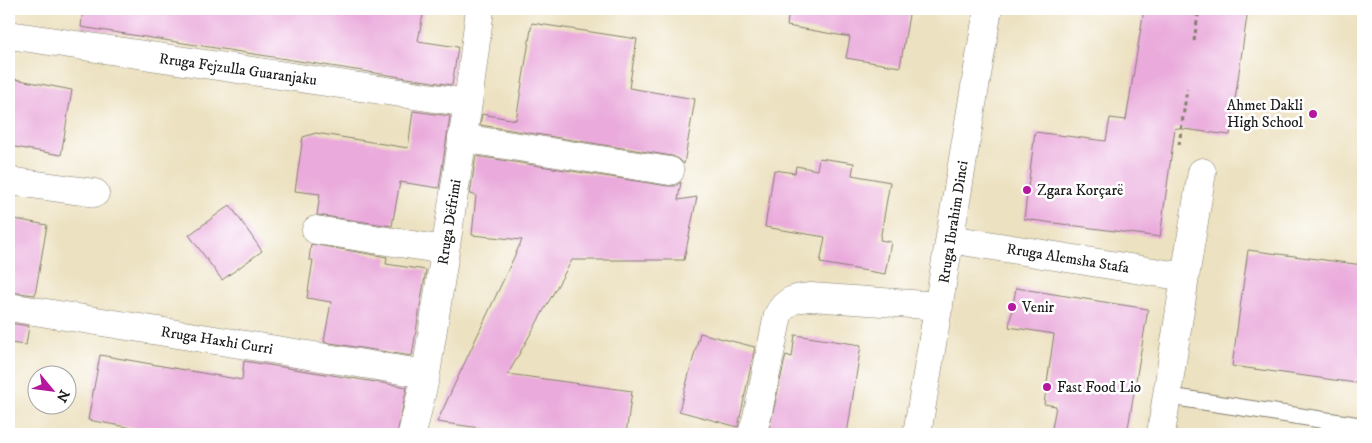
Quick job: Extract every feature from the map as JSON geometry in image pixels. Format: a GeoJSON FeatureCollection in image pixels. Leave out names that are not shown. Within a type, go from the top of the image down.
{"type":"FeatureCollection","features":[{"type":"Feature","properties":{"kind":"street","name":"Rruga Dëfrimi"},"geometry":{"type":"LineString","coordinates":[[414,433],[426,374],[468,103],[480,9]]}},
{"type":"Feature","properties":{"kind":"street","name":"Rruga Ibrahim Dinci"},"geometry":{"type":"LineString","coordinates":[[917,434],[988,9]]}},
{"type":"Feature","properties":{"kind":"street","name":"Rruga Fejzulla Guaranjaku"},"geometry":{"type":"LineString","coordinates":[[9,35],[468,103]]}},
{"type":"Feature","properties":{"kind":"street"},"geometry":{"type":"LineString","coordinates":[[462,138],[670,171]]}},
{"type":"Feature","properties":{"kind":"street"},"geometry":{"type":"LineString","coordinates":[[1161,434],[1202,172]]}},
{"type":"Feature","properties":{"kind":"street"},"geometry":{"type":"LineString","coordinates":[[9,181],[95,193]]}},
{"type":"Feature","properties":{"kind":"street"},"geometry":{"type":"LineString","coordinates":[[316,230],[445,250]]}},
{"type":"Feature","properties":{"kind":"street","name":"Rruga Alemsha Stafa"},"geometry":{"type":"LineString","coordinates":[[950,240],[1185,277]]}},
{"type":"Feature","properties":{"kind":"street"},"geometry":{"type":"LineString","coordinates":[[752,434],[778,315],[791,300],[811,297],[939,306]]}},
{"type":"Feature","properties":{"kind":"street","name":"Rruga Haxhi Curri"},"geometry":{"type":"LineString","coordinates":[[9,307],[426,374]]}},
{"type":"Feature","properties":{"kind":"lane"},"geometry":{"type":"LineString","coordinates":[[1167,396],[1363,426]]}},
{"type":"Feature","properties":{"kind":"path"},"geometry":{"type":"LineString","coordinates":[[1194,41],[1199,9]]}},
{"type":"Feature","properties":{"kind":"building"},"geometry":{"type":"Polygon","coordinates":[[[83,9],[424,9],[418,41],[458,47],[452,85],[81,27],[83,9]]]}},
{"type":"Feature","properties":{"kind":"building"},"geometry":{"type":"Polygon","coordinates":[[[789,9],[910,9],[900,67],[846,58],[850,37],[787,26],[789,9]]]}},
{"type":"Feature","properties":{"kind":"building"},"geometry":{"type":"Polygon","coordinates":[[[1144,9],[1248,9],[1230,135],[1175,128],[1160,237],[1024,219],[1035,132],[1106,141],[1110,118],[1126,120],[1144,9]]]}},
{"type":"Feature","properties":{"kind":"building"},"geometry":{"type":"Polygon","coordinates":[[[532,23],[637,39],[629,88],[695,99],[684,164],[672,156],[480,125],[482,114],[516,120],[532,23]]]}},
{"type":"Feature","properties":{"kind":"building"},"geometry":{"type":"Polygon","coordinates":[[[9,78],[72,90],[61,155],[9,146],[9,78]]]}},
{"type":"Feature","properties":{"kind":"building"},"geometry":{"type":"Polygon","coordinates":[[[413,111],[450,116],[439,188],[400,182],[392,226],[317,215],[320,194],[295,191],[303,137],[316,133],[408,148],[413,111]]]}},
{"type":"Feature","properties":{"kind":"building"},"geometry":{"type":"Polygon","coordinates":[[[476,156],[668,186],[675,186],[681,182],[678,200],[697,197],[684,260],[572,260],[508,374],[632,391],[626,434],[523,434],[437,422],[522,240],[472,235],[476,195],[470,194],[476,156]]]}},
{"type":"Feature","properties":{"kind":"building"},"geometry":{"type":"Polygon","coordinates":[[[819,158],[854,163],[852,175],[890,182],[880,240],[891,242],[885,274],[820,263],[825,237],[765,227],[774,170],[795,173],[796,166],[817,170],[819,158]]]}},
{"type":"Feature","properties":{"kind":"building"},"geometry":{"type":"Polygon","coordinates":[[[230,205],[262,251],[222,280],[189,235],[230,205]]]}},
{"type":"Feature","properties":{"kind":"building"},"geometry":{"type":"Polygon","coordinates":[[[9,218],[47,225],[35,295],[9,292],[9,218]]]}},
{"type":"Feature","properties":{"kind":"building"},"geometry":{"type":"Polygon","coordinates":[[[311,244],[387,257],[386,264],[426,270],[412,356],[324,342],[331,302],[307,298],[313,260],[309,260],[311,244]]]}},
{"type":"Feature","properties":{"kind":"building"},"geometry":{"type":"Polygon","coordinates":[[[1248,250],[1363,265],[1363,337],[1356,383],[1232,366],[1248,250]]]}},
{"type":"Feature","properties":{"kind":"building"},"geometry":{"type":"Polygon","coordinates":[[[1016,288],[1148,309],[1127,434],[1051,434],[1056,406],[1044,404],[1054,334],[1009,327],[1016,288]]]}},
{"type":"Feature","properties":{"kind":"building"},"geometry":{"type":"Polygon","coordinates":[[[9,323],[29,326],[26,345],[9,343],[9,323]]]}},
{"type":"Feature","properties":{"kind":"building"},"geometry":{"type":"Polygon","coordinates":[[[700,333],[755,347],[738,427],[679,411],[700,333]]]}},
{"type":"Feature","properties":{"kind":"building"},"geometry":{"type":"Polygon","coordinates":[[[795,335],[861,345],[847,434],[768,434],[786,355],[792,357],[795,335]]]}},
{"type":"Feature","properties":{"kind":"building"},"geometry":{"type":"Polygon","coordinates":[[[100,355],[242,380],[244,361],[407,387],[397,434],[166,434],[88,420],[100,355]]]}},
{"type":"Feature","properties":{"kind":"place","name":"Ahmet Dakli High School"},"geometry":{"type":"Point","coordinates":[1313,114]}},
{"type":"Feature","properties":{"kind":"place","name":"Zgara Korçarë"},"geometry":{"type":"Point","coordinates":[1027,190]}},
{"type":"Feature","properties":{"kind":"place","name":"Venir"},"geometry":{"type":"Point","coordinates":[1012,307]}},
{"type":"Feature","properties":{"kind":"place","name":"Fast Food Lio"},"geometry":{"type":"Point","coordinates":[1047,387]}}]}
